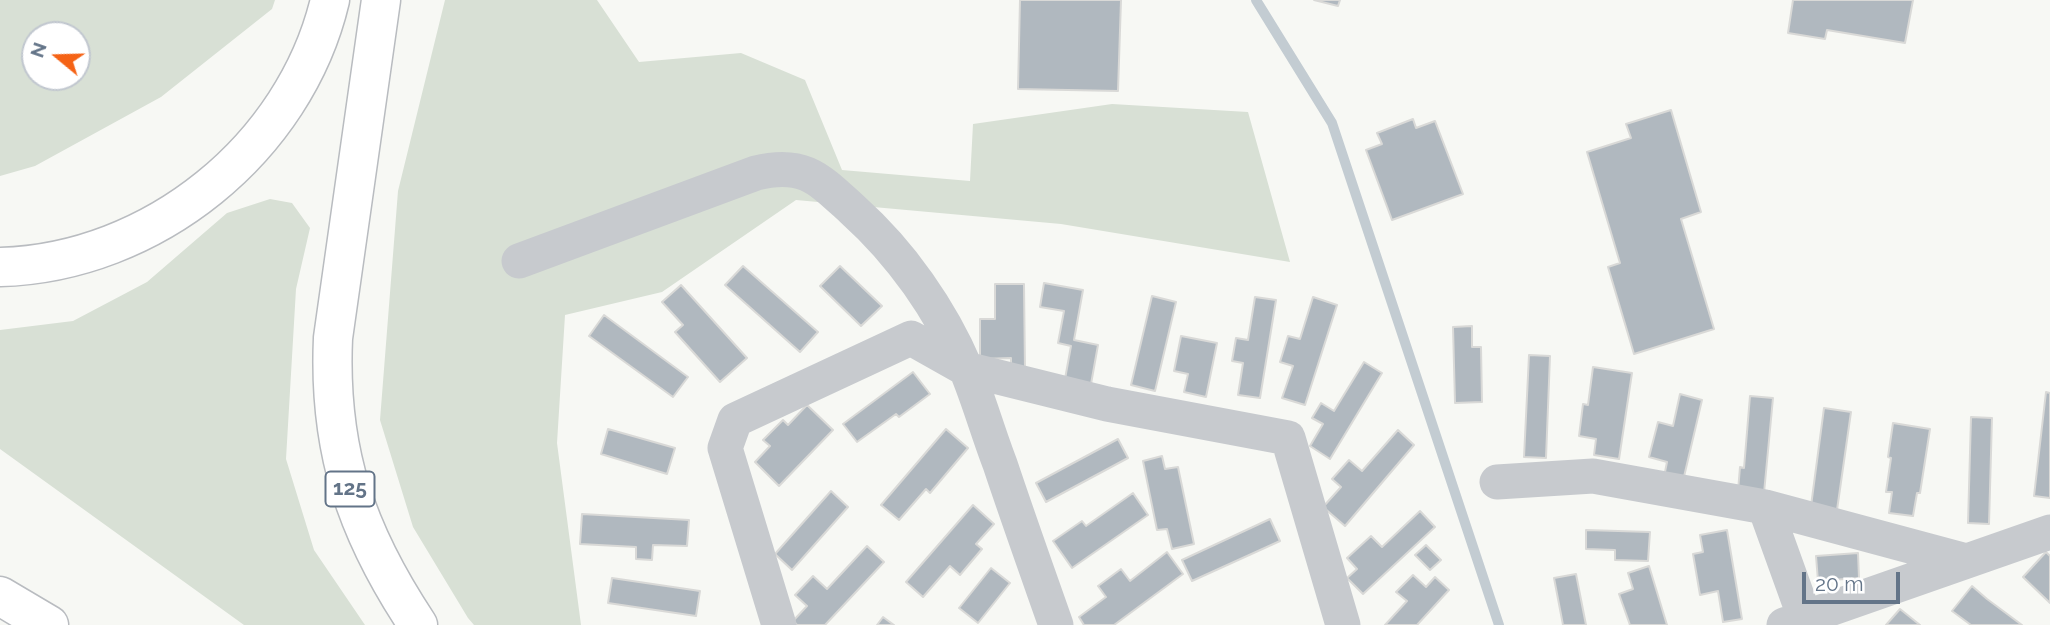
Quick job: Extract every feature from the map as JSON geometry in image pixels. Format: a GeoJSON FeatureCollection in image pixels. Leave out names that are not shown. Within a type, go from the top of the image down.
{"type":"FeatureCollection","features":[{"type":"Feature","properties":{"kind":"highway"},"geometry":{"type":"LineString","coordinates":[[0,267],[58,260],[105,246],[170,216],[210,188],[246,155],[287,102],[309,61],[330,0]]}},
{"type":"Feature","properties":{"kind":"highway","name":"125"},"geometry":{"type":"LineString","coordinates":[[381,0],[333,338],[331,392],[339,448],[365,531],[392,584],[418,625]]}},
{"type":"Feature","properties":{"kind":"highway"},"geometry":{"type":"LineString","coordinates":[[0,596],[48,625]]}},
{"type":"Feature","properties":{"kind":"street"},"geometry":{"type":"LineString","coordinates":[[519,261],[756,173],[791,168],[816,178],[862,218],[885,243],[926,293],[943,322],[966,369],[1056,625]]}},
{"type":"Feature","properties":{"kind":"street"},"geometry":{"type":"LineString","coordinates":[[779,625],[725,448],[735,420],[911,338],[966,369],[1107,404],[1288,438],[1343,625]]}},
{"type":"Feature","properties":{"kind":"street"},"geometry":{"type":"LineString","coordinates":[[1497,482],[1593,476],[1765,507],[1966,561]]}},
{"type":"Feature","properties":{"kind":"street"},"geometry":{"type":"LineString","coordinates":[[1765,507],[1795,621],[2050,532]]}},
{"type":"Feature","properties":{"kind":"shaded area"},"geometry":{"type":"Polygon","coordinates":[[[0,0],[275,0],[272,9],[161,97],[35,166],[0,176],[0,0]]]}},
{"type":"Feature","properties":{"kind":"shaded area"},"geometry":{"type":"Polygon","coordinates":[[[445,0],[597,0],[639,62],[741,53],[805,80],[842,170],[970,181],[973,124],[1112,104],[1248,112],[1290,262],[1061,224],[796,200],[662,292],[565,315],[557,443],[581,625],[474,625],[413,527],[380,420],[398,191],[445,0]]]}},
{"type":"Feature","properties":{"kind":"shaded area"},"geometry":{"type":"Polygon","coordinates":[[[270,199],[292,203],[310,228],[296,289],[286,459],[314,550],[365,625],[244,625],[0,449],[0,330],[73,321],[147,282],[227,213],[270,199]]]}},
{"type":"Feature","properties":{"kind":"building"},"geometry":{"type":"Polygon","coordinates":[[[1020,0],[1121,0],[1118,91],[1018,89],[1020,0]]]}},
{"type":"Feature","properties":{"kind":"building"},"geometry":{"type":"Polygon","coordinates":[[[1314,0],[1340,0],[1338,6],[1314,0]]]}},
{"type":"Feature","properties":{"kind":"building"},"geometry":{"type":"Polygon","coordinates":[[[1793,0],[1913,0],[1905,43],[1827,30],[1825,39],[1788,33],[1793,0]]]}},
{"type":"Feature","properties":{"kind":"building"},"geometry":{"type":"Polygon","coordinates":[[[1671,110],[1701,212],[1681,219],[1714,329],[1634,354],[1608,267],[1620,263],[1587,152],[1631,138],[1626,124],[1671,110]]]}},
{"type":"Feature","properties":{"kind":"building"},"geometry":{"type":"Polygon","coordinates":[[[1413,119],[1416,128],[1435,121],[1463,194],[1392,220],[1366,150],[1382,144],[1377,133],[1413,119]]]}},
{"type":"Feature","properties":{"kind":"building"},"geometry":{"type":"Polygon","coordinates":[[[743,266],[818,332],[800,352],[725,285],[743,266]]]}},
{"type":"Feature","properties":{"kind":"building"},"geometry":{"type":"Polygon","coordinates":[[[840,266],[882,306],[861,326],[820,286],[840,266]]]}},
{"type":"Feature","properties":{"kind":"building"},"geometry":{"type":"Polygon","coordinates":[[[1044,283],[1083,290],[1074,340],[1098,345],[1091,384],[1065,379],[1071,346],[1058,343],[1064,311],[1040,307],[1044,283]]]}},
{"type":"Feature","properties":{"kind":"building"},"geometry":{"type":"Polygon","coordinates":[[[995,284],[1024,284],[1025,371],[1011,371],[1011,358],[980,359],[980,319],[995,319],[995,284]]]}},
{"type":"Feature","properties":{"kind":"building"},"geometry":{"type":"Polygon","coordinates":[[[681,285],[747,358],[720,382],[675,332],[683,325],[662,302],[681,285]]]}},
{"type":"Feature","properties":{"kind":"building"},"geometry":{"type":"Polygon","coordinates":[[[1152,296],[1176,302],[1155,391],[1131,385],[1152,296]]]}},
{"type":"Feature","properties":{"kind":"building"},"geometry":{"type":"Polygon","coordinates":[[[1255,297],[1276,300],[1260,398],[1238,395],[1243,363],[1232,361],[1236,338],[1248,340],[1255,297]]]}},
{"type":"Feature","properties":{"kind":"building"},"geometry":{"type":"Polygon","coordinates":[[[1313,297],[1337,305],[1305,405],[1282,398],[1293,366],[1280,362],[1288,336],[1300,339],[1313,297]]]}},
{"type":"Feature","properties":{"kind":"building"},"geometry":{"type":"Polygon","coordinates":[[[604,315],[688,377],[673,397],[589,336],[604,315]]]}},
{"type":"Feature","properties":{"kind":"building"},"geometry":{"type":"Polygon","coordinates":[[[1472,326],[1472,347],[1481,347],[1482,402],[1455,403],[1453,327],[1472,326]]]}},
{"type":"Feature","properties":{"kind":"building"},"geometry":{"type":"Polygon","coordinates":[[[1181,336],[1217,343],[1206,397],[1184,392],[1188,374],[1174,371],[1181,336]]]}},
{"type":"Feature","properties":{"kind":"building"},"geometry":{"type":"Polygon","coordinates":[[[1529,355],[1550,356],[1546,458],[1524,457],[1529,355]]]}},
{"type":"Feature","properties":{"kind":"building"},"geometry":{"type":"Polygon","coordinates":[[[1364,362],[1382,373],[1330,459],[1310,446],[1323,424],[1312,418],[1321,403],[1334,411],[1364,362]]]}},
{"type":"Feature","properties":{"kind":"building"},"geometry":{"type":"Polygon","coordinates":[[[1593,367],[1632,373],[1619,459],[1594,455],[1596,439],[1579,436],[1583,404],[1588,405],[1593,367]]]}},
{"type":"Feature","properties":{"kind":"building"},"geometry":{"type":"Polygon","coordinates":[[[913,372],[930,394],[899,417],[896,414],[857,442],[843,424],[913,372]]]}},
{"type":"Feature","properties":{"kind":"building"},"geometry":{"type":"Polygon","coordinates":[[[2046,392],[2050,393],[2050,498],[2034,496],[2046,392]]]}},
{"type":"Feature","properties":{"kind":"building"},"geometry":{"type":"Polygon","coordinates":[[[1680,394],[1702,400],[1683,481],[1664,477],[1667,462],[1649,457],[1658,422],[1673,426],[1680,394]]]}},
{"type":"Feature","properties":{"kind":"building"},"geometry":{"type":"Polygon","coordinates":[[[1750,396],[1773,398],[1764,493],[1738,491],[1740,467],[1744,468],[1750,396]]]}},
{"type":"Feature","properties":{"kind":"building"},"geometry":{"type":"Polygon","coordinates":[[[807,405],[833,430],[779,486],[755,462],[770,446],[763,440],[783,420],[788,425],[807,405]]]}},
{"type":"Feature","properties":{"kind":"building"},"geometry":{"type":"Polygon","coordinates":[[[1824,408],[1851,412],[1837,510],[1811,506],[1824,408]]]}},
{"type":"Feature","properties":{"kind":"building"},"geometry":{"type":"Polygon","coordinates":[[[1971,417],[1992,418],[1989,524],[1968,523],[1971,417]]]}},
{"type":"Feature","properties":{"kind":"building"},"geometry":{"type":"Polygon","coordinates":[[[1893,423],[1930,429],[1920,493],[1917,493],[1913,516],[1889,513],[1892,492],[1886,492],[1893,423]]]}},
{"type":"Feature","properties":{"kind":"building"},"geometry":{"type":"Polygon","coordinates":[[[608,429],[675,448],[667,474],[601,454],[608,429]]]}},
{"type":"Feature","properties":{"kind":"building"},"geometry":{"type":"Polygon","coordinates":[[[946,429],[968,448],[930,493],[926,489],[899,520],[881,505],[946,429]]]}},
{"type":"Feature","properties":{"kind":"building"},"geometry":{"type":"Polygon","coordinates":[[[1398,430],[1414,445],[1345,526],[1323,507],[1341,487],[1332,479],[1349,460],[1362,471],[1398,430]]]}},
{"type":"Feature","properties":{"kind":"building"},"geometry":{"type":"Polygon","coordinates":[[[1118,439],[1128,458],[1046,502],[1036,483],[1118,439]]]}},
{"type":"Feature","properties":{"kind":"building"},"geometry":{"type":"Polygon","coordinates":[[[1162,456],[1165,469],[1178,467],[1194,544],[1172,549],[1167,529],[1157,530],[1143,461],[1162,456]]]}},
{"type":"Feature","properties":{"kind":"building"},"geometry":{"type":"Polygon","coordinates":[[[831,491],[848,507],[792,570],[775,554],[831,491]]]}},
{"type":"Feature","properties":{"kind":"building"},"geometry":{"type":"Polygon","coordinates":[[[1133,493],[1148,515],[1072,568],[1053,541],[1082,521],[1086,526],[1133,493]]]}},
{"type":"Feature","properties":{"kind":"building"},"geometry":{"type":"Polygon","coordinates":[[[973,505],[994,524],[976,544],[982,549],[960,575],[950,566],[923,597],[906,582],[973,505]]]}},
{"type":"Feature","properties":{"kind":"building"},"geometry":{"type":"Polygon","coordinates":[[[1420,511],[1435,527],[1363,594],[1347,578],[1357,569],[1347,558],[1371,536],[1382,547],[1420,511]]]}},
{"type":"Feature","properties":{"kind":"building"},"geometry":{"type":"Polygon","coordinates":[[[582,514],[689,520],[687,546],[653,545],[652,560],[636,559],[636,547],[580,544],[582,514]]]}},
{"type":"Feature","properties":{"kind":"building"},"geometry":{"type":"Polygon","coordinates":[[[1270,519],[1280,541],[1192,581],[1182,560],[1270,519]]]}},
{"type":"Feature","properties":{"kind":"building"},"geometry":{"type":"Polygon","coordinates":[[[1586,530],[1650,532],[1648,561],[1615,560],[1615,550],[1586,549],[1586,530]]]}},
{"type":"Feature","properties":{"kind":"building"},"geometry":{"type":"Polygon","coordinates":[[[1727,530],[1742,619],[1723,622],[1718,591],[1700,595],[1693,554],[1703,552],[1700,535],[1727,530]]]}},
{"type":"Feature","properties":{"kind":"building"},"geometry":{"type":"Polygon","coordinates":[[[1426,545],[1441,560],[1430,570],[1415,555],[1426,545]]]}},
{"type":"Feature","properties":{"kind":"building"},"geometry":{"type":"Polygon","coordinates":[[[867,546],[884,562],[825,625],[797,625],[793,621],[807,606],[795,595],[813,576],[827,589],[867,546]]]}},
{"type":"Feature","properties":{"kind":"building"},"geometry":{"type":"Polygon","coordinates":[[[1167,552],[1183,574],[1114,625],[1084,625],[1079,617],[1106,597],[1098,586],[1121,569],[1130,581],[1167,552]]]}},
{"type":"Feature","properties":{"kind":"building"},"geometry":{"type":"Polygon","coordinates":[[[2046,552],[2050,556],[2050,603],[2023,577],[2046,552]]]}},
{"type":"Feature","properties":{"kind":"building"},"geometry":{"type":"Polygon","coordinates":[[[1858,553],[1859,578],[1818,581],[1816,556],[1858,553]]]}},
{"type":"Feature","properties":{"kind":"building"},"geometry":{"type":"Polygon","coordinates":[[[1649,566],[1667,625],[1630,625],[1619,594],[1633,589],[1628,573],[1649,566]]]}},
{"type":"Feature","properties":{"kind":"building"},"geometry":{"type":"Polygon","coordinates":[[[991,568],[1010,583],[978,623],[959,608],[991,568]]]}},
{"type":"Feature","properties":{"kind":"building"},"geometry":{"type":"Polygon","coordinates":[[[1576,574],[1586,625],[1563,625],[1554,578],[1576,574]]]}},
{"type":"Feature","properties":{"kind":"building"},"geometry":{"type":"Polygon","coordinates":[[[1413,575],[1426,587],[1435,577],[1449,590],[1417,625],[1385,625],[1407,601],[1396,592],[1413,575]]]}},
{"type":"Feature","properties":{"kind":"building"},"geometry":{"type":"Polygon","coordinates":[[[612,578],[700,591],[696,616],[608,603],[612,578]]]}},
{"type":"Feature","properties":{"kind":"building"},"geometry":{"type":"Polygon","coordinates":[[[1972,586],[2022,625],[1971,625],[1952,611],[1972,586]]]}},
{"type":"Feature","properties":{"kind":"building"},"geometry":{"type":"Polygon","coordinates":[[[1900,609],[1920,625],[1886,625],[1900,609]]]}},
{"type":"Feature","properties":{"kind":"building"},"geometry":{"type":"Polygon","coordinates":[[[883,617],[894,625],[877,625],[883,617]]]}},
{"type":"Feature","properties":{"kind":"waterway"},"geometry":{"type":"LineString","coordinates":[[1256,0],[1332,123],[1499,625]]}}]}
